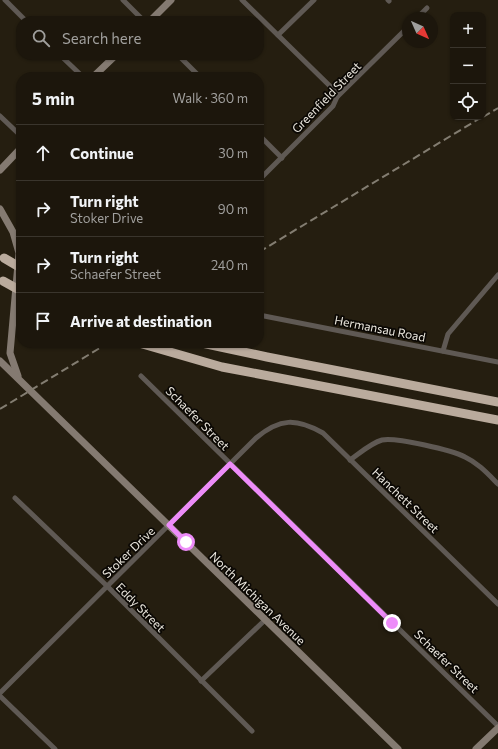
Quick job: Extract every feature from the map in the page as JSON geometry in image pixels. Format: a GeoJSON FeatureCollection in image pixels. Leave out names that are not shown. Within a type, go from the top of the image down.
{"type":"FeatureCollection","features":[{"type":"Feature","properties":{"kind":"highway"},"geometry":{"type":"LineString","coordinates":[[2,257],[16,265]]}},
{"type":"Feature","properties":{"kind":"highway"},"geometry":{"type":"LineString","coordinates":[[1,280],[16,288]]}},
{"type":"Feature","properties":{"kind":"highway"},"geometry":{"type":"LineString","coordinates":[[156,348],[222,367],[498,420]]}},
{"type":"Feature","properties":{"kind":"highway"},"geometry":{"type":"LineString","coordinates":[[225,348],[498,402]]}},
{"type":"Feature","properties":{"kind":"street"},"geometry":{"type":"LineString","coordinates":[[5,0],[21,16]]}},
{"type":"Feature","properties":{"kind":"street"},"geometry":{"type":"LineString","coordinates":[[123,0],[139,16]]}},
{"type":"Feature","properties":{"kind":"street"},"geometry":{"type":"LineString","coordinates":[[155,16],[171,0]]}},
{"type":"Feature","properties":{"kind":"street"},"geometry":{"type":"LineString","coordinates":[[242,0],[258,16]]}},
{"type":"Feature","properties":{"kind":"street"},"geometry":{"type":"LineString","coordinates":[[278,35],[314,0]]}},
{"type":"Feature","properties":{"kind":"street"},"geometry":{"type":"LineString","coordinates":[[423,12],[427,8]]}},
{"type":"Feature","properties":{"kind":"street"},"geometry":{"type":"LineString","coordinates":[[264,21],[335,91],[337,98]]}},
{"type":"Feature","properties":{"kind":"street","name":"Greenfield Street"},"geometry":{"type":"LineString","coordinates":[[264,175],[333,106],[337,98],[402,33]]}},
{"type":"Feature","properties":{"kind":"street"},"geometry":{"type":"LineString","coordinates":[[65,60],[78,72]]}},
{"type":"Feature","properties":{"kind":"street"},"geometry":{"type":"LineString","coordinates":[[98,72],[111,60]]}},
{"type":"Feature","properties":{"kind":"street"},"geometry":{"type":"LineString","coordinates":[[183,60],[195,72]]}},
{"type":"Feature","properties":{"kind":"street"},"geometry":{"type":"LineString","coordinates":[[0,116],[16,131]]}},
{"type":"Feature","properties":{"kind":"street"},"geometry":{"type":"LineString","coordinates":[[264,140],[282,158]]}},
{"type":"Feature","properties":{"kind":"street"},"geometry":{"type":"LineString","coordinates":[[0,170],[16,153]]}},
{"type":"Feature","properties":{"kind":"street"},"geometry":{"type":"LineString","coordinates":[[0,209],[13,232],[16,242]]}},
{"type":"Feature","properties":{"kind":"street"},"geometry":{"type":"LineString","coordinates":[[443,351],[448,334],[498,275]]}},
{"type":"Feature","properties":{"kind":"street"},"geometry":{"type":"LineString","coordinates":[[16,286],[10,353],[19,378]]}},
{"type":"Feature","properties":{"kind":"street","name":"Hermansau Road"},"geometry":{"type":"LineString","coordinates":[[264,316],[498,362]]}},
{"type":"Feature","properties":{"kind":"street"},"geometry":{"type":"LineString","coordinates":[[0,360],[10,353]]}},
{"type":"Feature","properties":{"kind":"street","name":"North Michigan Avenue"},"geometry":{"type":"LineString","coordinates":[[0,360],[398,749]]}},
{"type":"Feature","properties":{"kind":"street","name":"Schaefer Street"},"geometry":{"type":"LineString","coordinates":[[141,376],[498,727]]}},
{"type":"Feature","properties":{"kind":"street","name":"Stoker Drive"},"geometry":{"type":"LineString","coordinates":[[0,694],[107,586],[268,428],[280,423],[294,422]]}},
{"type":"Feature","properties":{"kind":"street","name":"Hanchett Street"},"geometry":{"type":"LineString","coordinates":[[294,422],[307,424],[323,433],[498,604]]}},
{"type":"Feature","properties":{"kind":"street"},"geometry":{"type":"LineString","coordinates":[[350,460],[378,441],[394,440],[451,451],[466,457],[479,466],[498,484]]}},
{"type":"Feature","properties":{"kind":"street","name":"Eddy Street"},"geometry":{"type":"LineString","coordinates":[[15,498],[107,586],[252,731]]}},
{"type":"Feature","properties":{"kind":"street"},"geometry":{"type":"LineString","coordinates":[[202,681],[265,620]]}},
{"type":"Feature","properties":{"kind":"street"},"geometry":{"type":"LineString","coordinates":[[0,694],[55,749]]}},
{"type":"Feature","properties":{"kind":"street"},"geometry":{"type":"LineString","coordinates":[[476,749],[498,727]]}},
{"type":"Feature","properties":{"kind":"railway"},"geometry":{"type":"LineString","coordinates":[[486,115],[498,108]]}},
{"type":"Feature","properties":{"kind":"railway"},"geometry":{"type":"LineString","coordinates":[[264,249],[477,120]]}},
{"type":"Feature","properties":{"kind":"railway"},"geometry":{"type":"LineString","coordinates":[[0,409],[100,348]]}},
{"type":"Feature","properties":{"kind":"route"},"geometry":{"type":"LineString","coordinates":[[186,542],[169,525],[230,464],[392,623]]}}]}
